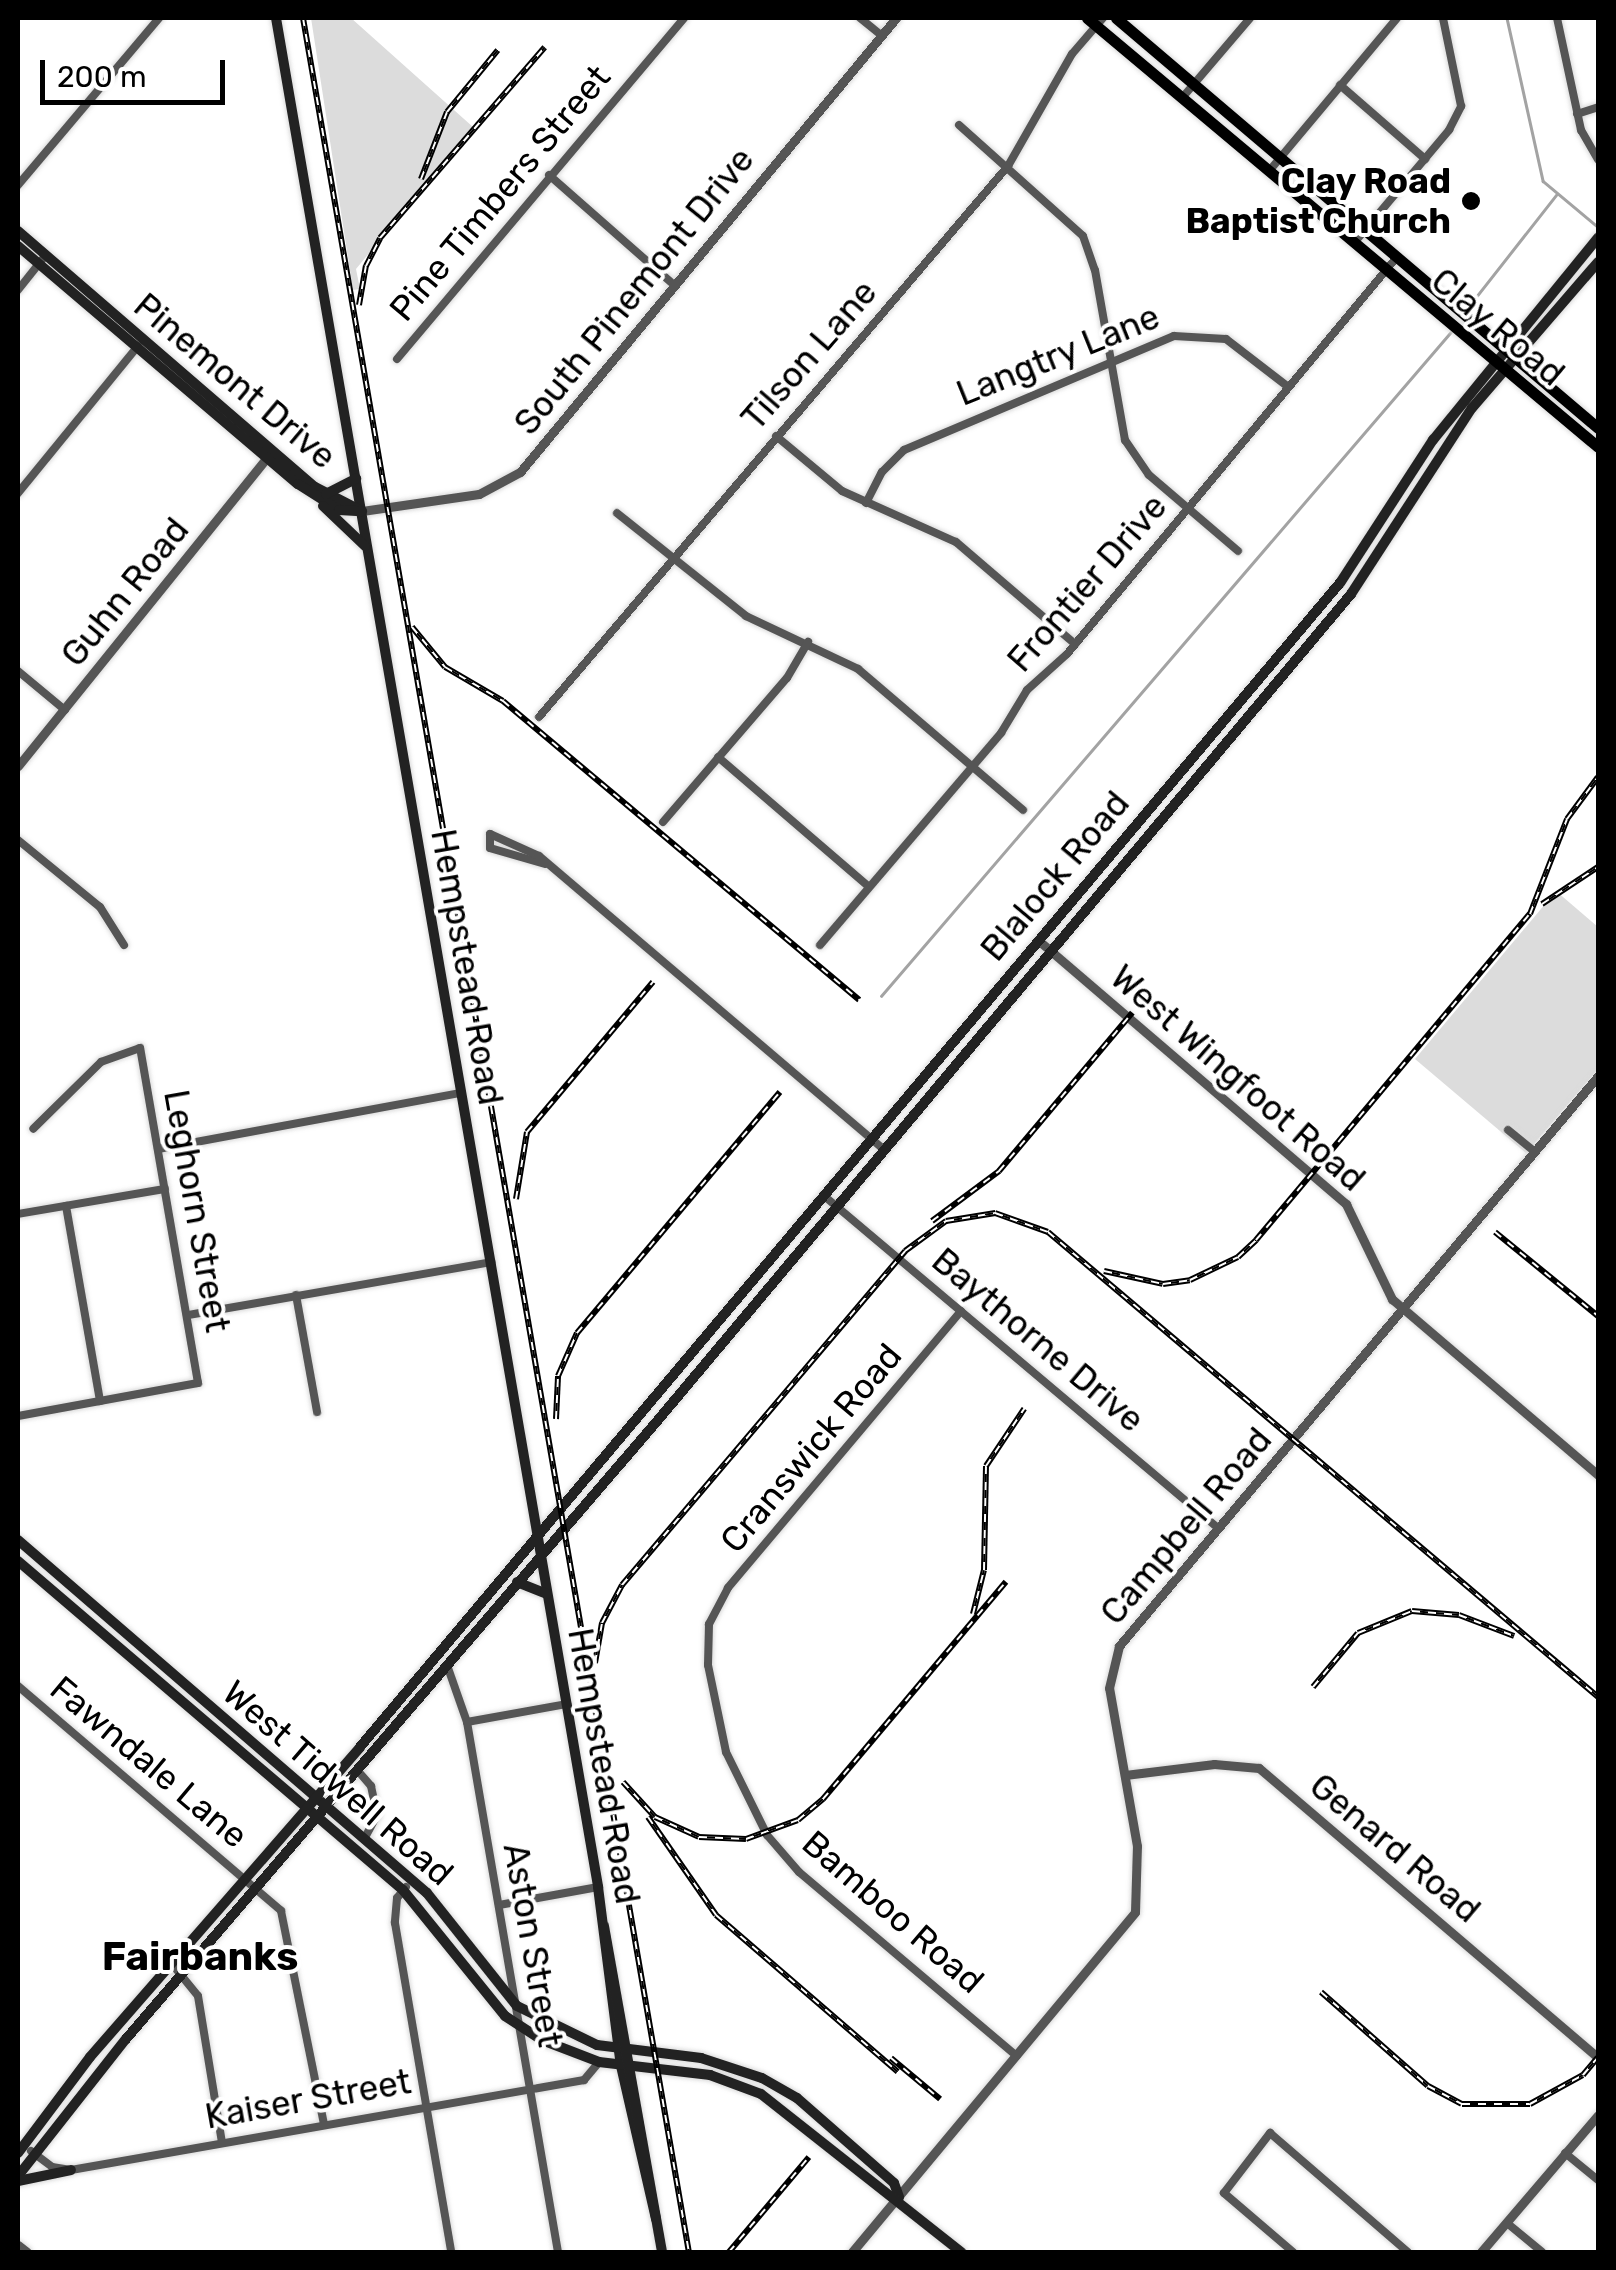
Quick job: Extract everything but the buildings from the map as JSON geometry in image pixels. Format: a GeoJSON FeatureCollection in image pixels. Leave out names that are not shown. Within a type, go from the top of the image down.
{"type":"FeatureCollection","features":[{"type":"Feature","properties":{"kind":"main road","name":"Hempstead Road"},"geometry":{"type":"LineString","coordinates":[[276,18],[624,2052],[662,2252]]}},
{"type":"Feature","properties":{"kind":"main road","name":"Clay Road"},"geometry":{"type":"LineString","coordinates":[[1116,18],[1598,428]]}},
{"type":"Feature","properties":{"kind":"main road","name":"Clay Road"},"geometry":{"type":"LineString","coordinates":[[1095,20],[1182,98],[1598,447]]}},
{"type":"Feature","properties":{"kind":"main road","name":"Pinemont Drive"},"geometry":{"type":"LineString","coordinates":[[18,231],[42,260]]}},
{"type":"Feature","properties":{"kind":"main road","name":"Blalock Road"},"geometry":{"type":"LineString","coordinates":[[1511,353],[1598,239]]}},
{"type":"Feature","properties":{"kind":"main road","name":"Pinemont Drive"},"geometry":{"type":"LineString","coordinates":[[18,246],[42,260],[323,497],[362,511]]}},
{"type":"Feature","properties":{"kind":"main road","name":"Blalock Road"},"geometry":{"type":"LineString","coordinates":[[21,2150],[114,2029],[317,1798],[1340,584],[1455,411],[1598,262]]}},
{"type":"Feature","properties":{"kind":"main road"},"geometry":{"type":"LineString","coordinates":[[1568,275],[1580,285]]}},
{"type":"Feature","properties":{"kind":"main road"},"geometry":{"type":"LineString","coordinates":[[1434,310],[1445,298]]}},
{"type":"Feature","properties":{"kind":"main road","name":"Blalock Road"},"geometry":{"type":"LineString","coordinates":[[18,2179],[126,2039],[619,1466],[1351,594],[1405,520],[1501,364]]}},
{"type":"Feature","properties":{"kind":"main road"},"geometry":{"type":"LineString","coordinates":[[1564,418],[1573,406]]}},
{"type":"Feature","properties":{"kind":"main road"},"geometry":{"type":"LineString","coordinates":[[1454,438],[1448,427],[1455,411]]}},
{"type":"Feature","properties":{"kind":"main road"},"geometry":{"type":"LineString","coordinates":[[1429,478],[1440,448],[1433,440]]}},
{"type":"Feature","properties":{"kind":"main road"},"geometry":{"type":"LineString","coordinates":[[356,478],[323,497],[366,546]]}},
{"type":"Feature","properties":{"kind":"main road"},"geometry":{"type":"LineString","coordinates":[[1392,510],[1405,520]]}},
{"type":"Feature","properties":{"kind":"main road"},"geometry":{"type":"LineString","coordinates":[[1340,584],[1351,594]]}},
{"type":"Feature","properties":{"kind":"main road"},"geometry":{"type":"LineString","coordinates":[[1282,651],[1294,661]]}},
{"type":"Feature","properties":{"kind":"main road"},"geometry":{"type":"LineString","coordinates":[[1220,726],[1231,736]]}},
{"type":"Feature","properties":{"kind":"main road"},"geometry":{"type":"LineString","coordinates":[[1158,798],[1170,808]]}},
{"type":"Feature","properties":{"kind":"main road"},"geometry":{"type":"LineString","coordinates":[[1096,871],[1108,881]]}},
{"type":"Feature","properties":{"kind":"main road"},"geometry":{"type":"LineString","coordinates":[[950,1044],[963,1054]]}},
{"type":"Feature","properties":{"kind":"main road"},"geometry":{"type":"LineString","coordinates":[[749,1281],[762,1292]]}},
{"type":"Feature","properties":{"kind":"main road"},"geometry":{"type":"LineString","coordinates":[[678,1370],[690,1380]]}},
{"type":"Feature","properties":{"kind":"main road"},"geometry":{"type":"LineString","coordinates":[[606,1454],[619,1466]]}},
{"type":"Feature","properties":{"kind":"main road"},"geometry":{"type":"LineString","coordinates":[[530,1498],[542,1510],[557,1512]]}},
{"type":"Feature","properties":{"kind":"main road","name":"West Tidwell Road"},"geometry":{"type":"LineString","coordinates":[[18,1540],[413,1880],[517,2006],[624,2052],[740,2068],[797,2098],[894,2183],[899,2197]]}},
{"type":"Feature","properties":{"kind":"main road","name":"West Tidwell Road"},"geometry":{"type":"LineString","coordinates":[[18,1561],[403,1890],[488,1998],[520,2026],[599,2062],[738,2082],[819,2137],[884,2192],[899,2197]]}},
{"type":"Feature","properties":{"kind":"main road"},"geometry":{"type":"LineString","coordinates":[[517,1582],[547,1594]]}},
{"type":"Feature","properties":{"kind":"main road"},"geometry":{"type":"LineString","coordinates":[[79,1614],[88,1603]]}},
{"type":"Feature","properties":{"kind":"main road"},"geometry":{"type":"LineString","coordinates":[[152,1678],[160,1664]]}},
{"type":"Feature","properties":{"kind":"main road"},"geometry":{"type":"LineString","coordinates":[[226,1740],[238,1730]]}},
{"type":"Feature","properties":{"kind":"main road"},"geometry":{"type":"LineString","coordinates":[[358,1771],[360,1747]]}},
{"type":"Feature","properties":{"kind":"main road"},"geometry":{"type":"LineString","coordinates":[[455,1956],[467,1948]]}},
{"type":"Feature","properties":{"kind":"main road"},"geometry":{"type":"LineString","coordinates":[[114,2029],[126,2039]]}},
{"type":"Feature","properties":{"kind":"main road"},"geometry":{"type":"LineString","coordinates":[[819,2137],[828,2125]]}},
{"type":"Feature","properties":{"kind":"main road"},"geometry":{"type":"LineString","coordinates":[[18,2179],[72,2170]]}},
{"type":"Feature","properties":{"kind":"main road"},"geometry":{"type":"LineString","coordinates":[[899,2197],[961,2252]]}},
{"type":"Feature","properties":{"kind":"street"},"geometry":{"type":"LineString","coordinates":[[18,185],[158,18]]}},
{"type":"Feature","properties":{"kind":"street","name":"Pine Timbers Street"},"geometry":{"type":"LineString","coordinates":[[397,359],[684,18]]}},
{"type":"Feature","properties":{"kind":"street"},"geometry":{"type":"LineString","coordinates":[[860,18],[881,35]]}},
{"type":"Feature","properties":{"kind":"street","name":"South Pinemont Drive"},"geometry":{"type":"LineString","coordinates":[[362,511],[480,494],[520,472],[602,377],[671,282],[896,18]]}},
{"type":"Feature","properties":{"kind":"street"},"geometry":{"type":"LineString","coordinates":[[1182,98],[1250,18]]}},
{"type":"Feature","properties":{"kind":"street"},"geometry":{"type":"LineString","coordinates":[[1270,170],[1397,18]]}},
{"type":"Feature","properties":{"kind":"street"},"geometry":{"type":"LineString","coordinates":[[1354,243],[1424,159],[1460,106],[1444,18]]}},
{"type":"Feature","properties":{"kind":"street"},"geometry":{"type":"LineString","coordinates":[[1567,18],[1558,22],[1577,114],[1598,160]]}},
{"type":"Feature","properties":{"kind":"street","name":"Tilson Lane"},"geometry":{"type":"LineString","coordinates":[[539,718],[1008,166],[1095,20]]}},
{"type":"Feature","properties":{"kind":"street"},"geometry":{"type":"LineString","coordinates":[[1340,84],[1424,159]]}},
{"type":"Feature","properties":{"kind":"street"},"geometry":{"type":"LineString","coordinates":[[1577,114],[1598,107]]}},
{"type":"Feature","properties":{"kind":"street"},"geometry":{"type":"LineString","coordinates":[[960,125],[1068,218],[1088,246],[1125,440],[1140,466],[1238,551]]}},
{"type":"Feature","properties":{"kind":"street"},"geometry":{"type":"LineString","coordinates":[[549,176],[671,282]]}},
{"type":"Feature","properties":{"kind":"street","name":"Frontier Drive"},"geometry":{"type":"LineString","coordinates":[[820,945],[972,766],[1027,690],[1075,644],[1398,257]]}},
{"type":"Feature","properties":{"kind":"street"},"geometry":{"type":"LineString","coordinates":[[18,290],[42,260]]}},
{"type":"Feature","properties":{"kind":"street","name":"Langtry Lane"},"geometry":{"type":"LineString","coordinates":[[866,503],[882,472],[904,450],[1174,336],[1204,333],[1234,343],[1287,386]]}},
{"type":"Feature","properties":{"kind":"street"},"geometry":{"type":"LineString","coordinates":[[18,494],[140,343]]}},
{"type":"Feature","properties":{"kind":"street"},"geometry":{"type":"LineString","coordinates":[[776,436],[866,503],[956,542],[1075,644]]}},
{"type":"Feature","properties":{"kind":"street","name":"Guhn Road"},"geometry":{"type":"LineString","coordinates":[[18,766],[270,454]]}},
{"type":"Feature","properties":{"kind":"street"},"geometry":{"type":"LineString","coordinates":[[618,513],[746,616],[808,642],[858,669],[1023,810]]}},
{"type":"Feature","properties":{"kind":"street"},"geometry":{"type":"LineString","coordinates":[[663,822],[787,678],[808,642]]}},
{"type":"Feature","properties":{"kind":"street"},"geometry":{"type":"LineString","coordinates":[[18,671],[65,710]]}},
{"type":"Feature","properties":{"kind":"street"},"geometry":{"type":"LineString","coordinates":[[718,757],[869,886]]}},
{"type":"Feature","properties":{"kind":"street"},"geometry":{"type":"LineString","coordinates":[[546,864],[490,848],[490,834],[524,846],[546,864],[871,1138],[883,1149]]}},
{"type":"Feature","properties":{"kind":"street"},"geometry":{"type":"LineString","coordinates":[[18,840],[100,907],[124,945]]}},
{"type":"Feature","properties":{"kind":"street","name":"West Wingfoot Road"},"geometry":{"type":"LineString","coordinates":[[1038,940],[1346,1204],[1363,1232],[1377,1278],[1403,1309],[1598,1474]]}},
{"type":"Feature","properties":{"kind":"street","name":"Leghorn Street"},"geometry":{"type":"LineString","coordinates":[[33,1129],[102,1062],[140,1048],[198,1383],[100,1401]]}},
{"type":"Feature","properties":{"kind":"street","name":"Campbell Road"},"geometry":{"type":"LineString","coordinates":[[852,2252],[1135,1912],[1141,1878],[1111,1666],[1123,1640],[1597,1080]]}},
{"type":"Feature","properties":{"kind":"street"},"geometry":{"type":"LineString","coordinates":[[158,1149],[462,1093]]}},
{"type":"Feature","properties":{"kind":"street"},"geometry":{"type":"LineString","coordinates":[[1508,1130],[1535,1152]]}},
{"type":"Feature","properties":{"kind":"street"},"geometry":{"type":"LineString","coordinates":[[18,1214],[165,1189]]}},
{"type":"Feature","properties":{"kind":"street","name":"Baythorne Drive"},"geometry":{"type":"LineString","coordinates":[[823,1195],[1218,1528]]}},
{"type":"Feature","properties":{"kind":"street"},"geometry":{"type":"LineString","coordinates":[[18,1416],[100,1401],[66,1206]]}},
{"type":"Feature","properties":{"kind":"street"},"geometry":{"type":"LineString","coordinates":[[188,1315],[491,1262]]}},
{"type":"Feature","properties":{"kind":"street"},"geometry":{"type":"LineString","coordinates":[[296,1296],[316,1412]]}},
{"type":"Feature","properties":{"kind":"street","name":"Cranswick Road"},"geometry":{"type":"LineString","coordinates":[[708,1624],[728,1588],[961,1311]]}},
{"type":"Feature","properties":{"kind":"street","name":"Bamboo Road"},"geometry":{"type":"LineString","coordinates":[[708,1624],[708,1665],[726,1752],[767,1835],[799,1872],[1018,2056]]}},
{"type":"Feature","properties":{"kind":"street","name":"Aston Street"},"geometry":{"type":"LineString","coordinates":[[436,1655],[448,1666],[467,1722],[558,2252]]}},
{"type":"Feature","properties":{"kind":"street","name":"Fawndale Lane"},"geometry":{"type":"LineString","coordinates":[[18,1686],[288,1920],[324,2124]]}},
{"type":"Feature","properties":{"kind":"street"},"geometry":{"type":"LineString","coordinates":[[467,1722],[567,1704]]}},
{"type":"Feature","properties":{"kind":"street","name":"Genard Road"},"geometry":{"type":"LineString","coordinates":[[1125,1775],[1214,1764],[1259,1768],[1598,2058]]}},
{"type":"Feature","properties":{"kind":"street"},"geometry":{"type":"LineString","coordinates":[[358,1771],[371,1786],[377,1815],[365,1838]]}},
{"type":"Feature","properties":{"kind":"street"},"geometry":{"type":"LineString","coordinates":[[413,1880],[403,1890],[395,1923],[450,2252]]}},
{"type":"Feature","properties":{"kind":"street"},"geometry":{"type":"LineString","coordinates":[[499,1906],[598,1888]]}},
{"type":"Feature","properties":{"kind":"street"},"geometry":{"type":"LineString","coordinates":[[172,1964],[198,1996],[222,2142]]}},
{"type":"Feature","properties":{"kind":"street","name":"Kaiser Street"},"geometry":{"type":"LineString","coordinates":[[72,2170],[584,2080],[599,2062]]}},
{"type":"Feature","properties":{"kind":"street"},"geometry":{"type":"LineString","coordinates":[[1481,2252],[1598,2115]]}},
{"type":"Feature","properties":{"kind":"street"},"geometry":{"type":"LineString","coordinates":[[1294,2252],[1224,2193],[1270,2134],[1408,2252]]}},
{"type":"Feature","properties":{"kind":"street"},"geometry":{"type":"LineString","coordinates":[[21,2150],[36,2154],[52,2167],[72,2170]]}},
{"type":"Feature","properties":{"kind":"street"},"geometry":{"type":"LineString","coordinates":[[1566,2154],[1598,2180]]}},
{"type":"Feature","properties":{"kind":"street"},"geometry":{"type":"LineString","coordinates":[[1506,2223],[1542,2252]]}},
{"type":"Feature","properties":{"kind":"street"},"geometry":{"type":"LineString","coordinates":[[18,2244],[27,2252]]}},
{"type":"Feature","properties":{"kind":"shaded area"},"geometry":{"type":"Polygon","coordinates":[[[311,18],[351,18],[473,127],[356,269],[360,289],[353,290],[311,18]]]}},
{"type":"Feature","properties":{"kind":"shaded area"},"geometry":{"type":"Polygon","coordinates":[[[1556,891],[1598,927],[1598,1069],[1526,1153],[1415,1059],[1556,891]]]}},
{"type":"Feature","properties":{"kind":"waterway"},"geometry":{"type":"LineString","coordinates":[[1507,18],[1543,181],[1598,227]]}},
{"type":"Feature","properties":{"kind":"waterway"},"geometry":{"type":"LineString","coordinates":[[1469,306],[1556,195]]}},
{"type":"Feature","properties":{"kind":"waterway"},"geometry":{"type":"LineString","coordinates":[[881,996],[1451,332]]}},
{"type":"Feature","properties":{"kind":"railway"},"geometry":{"type":"LineString","coordinates":[[303,18],[689,2252]]}},
{"type":"Feature","properties":{"kind":"railway"},"geometry":{"type":"LineString","coordinates":[[359,305],[366,266],[380,238],[545,47]]}},
{"type":"Feature","properties":{"kind":"railway"},"geometry":{"type":"LineString","coordinates":[[421,179],[447,112],[498,50]]}},
{"type":"Feature","properties":{"kind":"railway"},"geometry":{"type":"LineString","coordinates":[[412,627],[445,667],[503,701],[859,1000]]}},
{"type":"Feature","properties":{"kind":"railway"},"geometry":{"type":"LineString","coordinates":[[1104,1271],[1163,1284],[1190,1280],[1238,1257],[1256,1240],[1530,914],[1567,819],[1598,777]]}},
{"type":"Feature","properties":{"kind":"railway"},"geometry":{"type":"LineString","coordinates":[[1542,904],[1598,867]]}},
{"type":"Feature","properties":{"kind":"railway"},"geometry":{"type":"LineString","coordinates":[[516,1199],[527,1132],[653,982]]}},
{"type":"Feature","properties":{"kind":"railway"},"geometry":{"type":"LineString","coordinates":[[932,1221],[999,1171],[1132,1013]]}},
{"type":"Feature","properties":{"kind":"railway"},"geometry":{"type":"LineString","coordinates":[[556,1419],[558,1376],[577,1333],[780,1092]]}},
{"type":"Feature","properties":{"kind":"railway"},"geometry":{"type":"LineString","coordinates":[[595,1663],[602,1623],[622,1585],[905,1251],[946,1221],[995,1213],[1048,1232],[1598,1697]]}},
{"type":"Feature","properties":{"kind":"railway"},"geometry":{"type":"LineString","coordinates":[[1495,1232],[1598,1316]]}},
{"type":"Feature","properties":{"kind":"railway"},"geometry":{"type":"LineString","coordinates":[[973,1614],[984,1570],[986,1466],[1024,1409]]}},
{"type":"Feature","properties":{"kind":"railway"},"geometry":{"type":"LineString","coordinates":[[623,1782],[655,1817],[699,1837],[746,1839],[798,1820],[823,1799],[1006,1582]]}},
{"type":"Feature","properties":{"kind":"railway"},"geometry":{"type":"LineString","coordinates":[[1313,1687],[1358,1633],[1412,1611],[1459,1615],[1514,1636]]}},
{"type":"Feature","properties":{"kind":"railway"},"geometry":{"type":"LineString","coordinates":[[648,1817],[716,1915],[898,2072]]}},
{"type":"Feature","properties":{"kind":"railway"},"geometry":{"type":"LineString","coordinates":[[1321,1992],[1428,2086],[1462,2104],[1530,2104],[1583,2075],[1598,2057]]}},
{"type":"Feature","properties":{"kind":"railway"},"geometry":{"type":"LineString","coordinates":[[891,2058],[940,2099]]}},
{"type":"Feature","properties":{"kind":"railway"},"geometry":{"type":"LineString","coordinates":[[729,2252],[809,2157]]}},
{"type":"Feature","properties":{"kind":"place","name":"Clay Road Baptist Church"},"geometry":{"type":"Point","coordinates":[1471,201]}},
{"type":"Feature","properties":{"kind":"district","name":"Fairbanks"},"geometry":{"type":"Point","coordinates":[200,1957]}}]}
